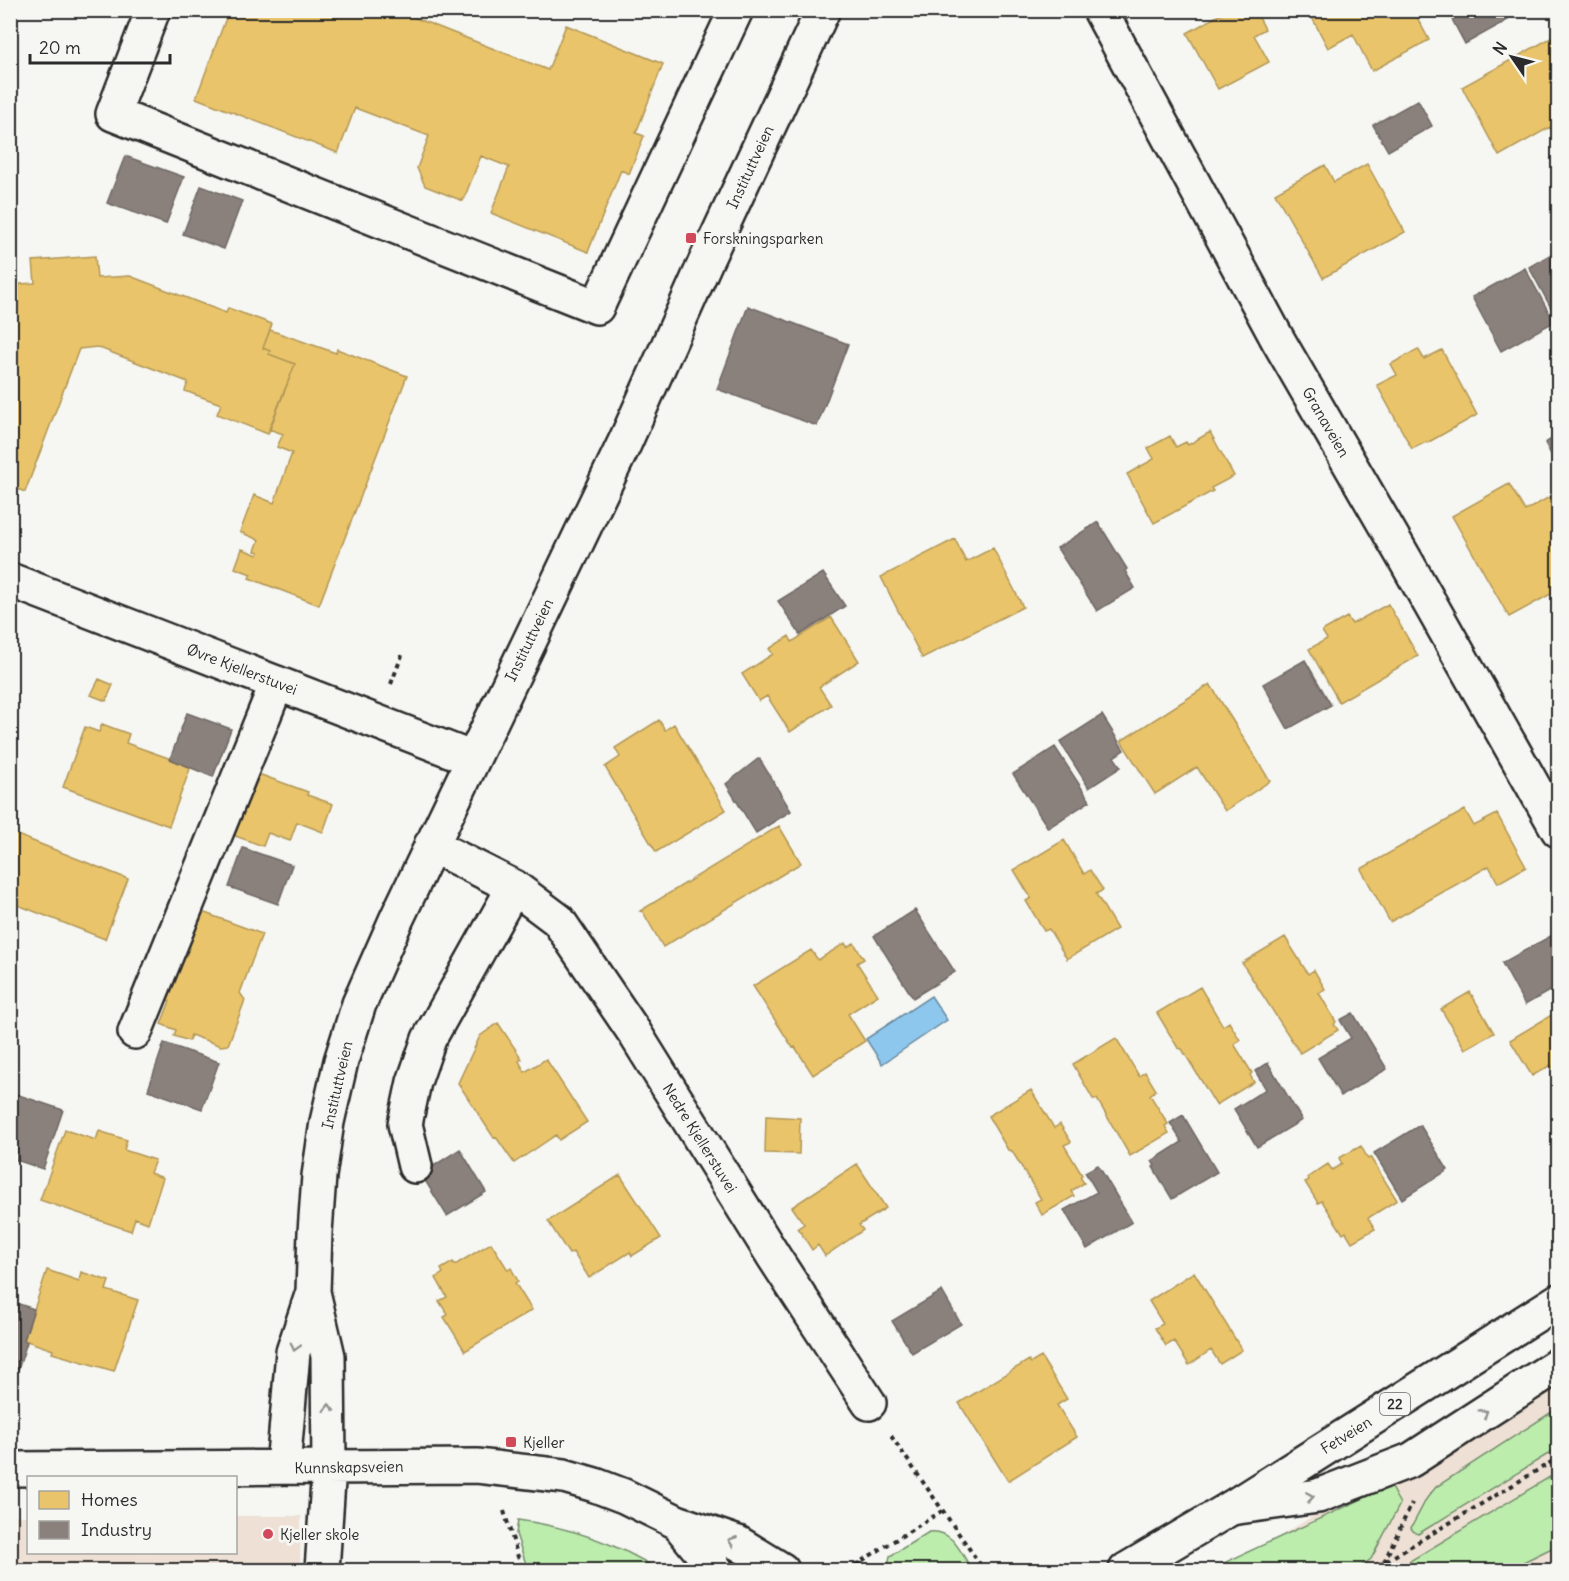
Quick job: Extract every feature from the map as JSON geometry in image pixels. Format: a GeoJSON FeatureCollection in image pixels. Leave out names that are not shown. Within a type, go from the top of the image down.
{"type":"FeatureCollection","features":[{"type":"Feature","properties":{"kind":"main road"},"geometry":{"type":"LineString","coordinates":[[153,10],[113,114],[597,307],[736,10]]}},
{"type":"Feature","properties":{"kind":"main road","name":"Instituttveien"},"geometry":{"type":"LineString","coordinates":[[283,1467],[293,1352],[313,1292],[319,1176],[327,1122],[340,1061],[370,978],[431,845],[625,442],[705,263],[823,10]]}},
{"type":"Feature","properties":{"kind":"main road","name":"Granaveien"},"geometry":{"type":"LineString","coordinates":[[1100,10],[1278,340],[1558,830]]}},
{"type":"Feature","properties":{"kind":"main road","name":"Øvre Kjellerstuvei"},"geometry":{"type":"LineString","coordinates":[[10,580],[473,759]]}},
{"type":"Feature","properties":{"kind":"main road"},"geometry":{"type":"LineString","coordinates":[[135,1032],[277,683]]}},
{"type":"Feature","properties":{"kind":"main road","name":"Nedre Kjellerstuvei"},"geometry":{"type":"LineString","coordinates":[[431,845],[514,887],[558,920],[634,1032],[774,1257],[869,1403]]}},
{"type":"Feature","properties":{"kind":"main road"},"geometry":{"type":"LineString","coordinates":[[415,1166],[405,1125],[414,1082],[429,1039],[514,887]]}},
{"type":"Feature","properties":{"kind":"main road","name":"Instituttveien"},"geometry":{"type":"LineString","coordinates":[[313,1292],[328,1356],[329,1467]]}},
{"type":"Feature","properties":{"kind":"main road","name":"Fetveien"},"geometry":{"type":"LineString","coordinates":[[1130,1570],[1558,1301]]}},
{"type":"Feature","properties":{"kind":"main road"},"geometry":{"type":"LineString","coordinates":[[1231,1508],[1318,1496],[1411,1460],[1558,1365]]}},
{"type":"Feature","properties":{"kind":"main road","name":"Kunnskapsveien"},"geometry":{"type":"LineString","coordinates":[[10,1469],[477,1466],[564,1476],[624,1496],[677,1522],[738,1543],[782,1570]]}},
{"type":"Feature","properties":{"kind":"main road"},"geometry":{"type":"LineString","coordinates":[[322,1570],[329,1467]]}},
{"type":"Feature","properties":{"kind":"main road","name":"Kunnskapsveien"},"geometry":{"type":"LineString","coordinates":[[677,1522],[716,1570]]}},
{"type":"Feature","properties":{"kind":"path"},"geometry":{"type":"LineString","coordinates":[[388,693],[402,655]]}},
{"type":"Feature","properties":{"kind":"path"},"geometry":{"type":"LineString","coordinates":[[869,1403],[984,1570]]}},
{"type":"Feature","properties":{"kind":"path"},"geometry":{"type":"LineString","coordinates":[[1371,1570],[1558,1458]]}},
{"type":"Feature","properties":{"kind":"path"},"geometry":{"type":"LineString","coordinates":[[502,1508],[522,1570]]}},
{"type":"Feature","properties":{"kind":"path"},"geometry":{"type":"LineString","coordinates":[[847,1570],[942,1511]]}},
{"type":"Feature","properties":{"kind":"path"},"geometry":{"type":"LineString","coordinates":[[858,1563],[873,1570]]}},
{"type":"Feature","properties":{"kind":"shaded area"},"geometry":{"type":"Polygon","coordinates":[[[1558,1357],[1558,1570],[1226,1570],[1486,1408],[1558,1357]]]}},
{"type":"Feature","properties":{"kind":"shaded area","name":"Kjeller skole"},"geometry":{"type":"Polygon","coordinates":[[[11,1516],[27,1516],[27,1554],[237,1554],[237,1516],[301,1516],[300,1570],[11,1570],[11,1516]]]}},
{"type":"Feature","properties":{"kind":"green space"},"geometry":{"type":"Polygon","coordinates":[[[1558,1408],[1558,1448],[1418,1534],[1413,1531],[1411,1528],[1427,1498],[1436,1487],[1558,1408]]]}},
{"type":"Feature","properties":{"kind":"green space"},"geometry":{"type":"Polygon","coordinates":[[[1558,1472],[1558,1545],[1507,1570],[1395,1570],[1558,1472]]]}},
{"type":"Feature","properties":{"kind":"green space"},"geometry":{"type":"Polygon","coordinates":[[[1390,1486],[1400,1504],[1371,1559],[1356,1570],[1209,1570],[1390,1486]]]}},
{"type":"Feature","properties":{"kind":"green space"},"geometry":{"type":"Polygon","coordinates":[[[518,1520],[591,1537],[626,1551],[659,1570],[528,1570],[516,1534],[518,1520]]]}},
{"type":"Feature","properties":{"kind":"green space"},"geometry":{"type":"Polygon","coordinates":[[[929,1532],[944,1534],[950,1538],[972,1570],[896,1570],[888,1566],[890,1556],[929,1532]]]}},
{"type":"Feature","properties":{"kind":"water"},"geometry":{"type":"Polygon","coordinates":[[[931,996],[947,1020],[882,1064],[866,1039],[931,996]]]}},
{"type":"Feature","properties":{"kind":"building: Homes"},"geometry":{"type":"Polygon","coordinates":[[[229,10],[395,10],[548,70],[566,25],[663,64],[636,133],[644,136],[629,174],[621,170],[588,252],[491,213],[509,167],[481,156],[463,201],[425,186],[417,168],[429,136],[355,108],[338,153],[196,98],[229,10]]]}},
{"type":"Feature","properties":{"kind":"building: Homes"},"geometry":{"type":"Polygon","coordinates":[[[1228,10],[1255,10],[1265,29],[1254,35],[1269,62],[1218,89],[1187,33],[1228,10]]]}},
{"type":"Feature","properties":{"kind":"building: Homes"},"geometry":{"type":"Polygon","coordinates":[[[1308,10],[1413,10],[1429,40],[1372,71],[1353,34],[1328,48],[1308,10]]]}},
{"type":"Feature","properties":{"kind":"building: Homes"},"geometry":{"type":"Polygon","coordinates":[[[1558,34],[1558,143],[1550,127],[1499,156],[1462,87],[1558,34]]]}},
{"type":"Feature","properties":{"kind":"building: Homes"},"geometry":{"type":"Polygon","coordinates":[[[1367,164],[1405,232],[1323,278],[1275,193],[1325,165],[1334,182],[1367,164]]]}},
{"type":"Feature","properties":{"kind":"building: Homes"},"geometry":{"type":"Polygon","coordinates":[[[95,256],[97,278],[130,276],[226,313],[228,308],[272,324],[263,348],[270,351],[269,354],[295,364],[268,434],[217,414],[221,404],[185,391],[188,382],[97,347],[79,349],[25,492],[10,486],[10,309],[20,284],[35,283],[33,261],[95,256]]]}},
{"type":"Feature","properties":{"kind":"building: Homes"},"geometry":{"type":"Polygon","coordinates":[[[270,330],[336,353],[337,349],[407,376],[319,605],[249,578],[251,574],[235,568],[242,549],[258,555],[259,552],[255,551],[259,540],[240,532],[254,495],[274,503],[292,453],[277,447],[283,434],[269,429],[295,364],[269,354],[270,351],[263,348],[270,330]]]}},
{"type":"Feature","properties":{"kind":"building: Homes"},"geometry":{"type":"Polygon","coordinates":[[[1418,349],[1424,359],[1442,350],[1477,415],[1412,449],[1377,385],[1397,375],[1391,364],[1418,349]]]}},
{"type":"Feature","properties":{"kind":"building: Homes"},"geometry":{"type":"Polygon","coordinates":[[[1210,432],[1234,476],[1211,488],[1213,491],[1154,523],[1127,474],[1154,459],[1148,448],[1170,436],[1176,447],[1186,442],[1188,445],[1210,432]]]}},
{"type":"Feature","properties":{"kind":"building: Homes"},"geometry":{"type":"Polygon","coordinates":[[[1509,484],[1525,511],[1558,492],[1558,590],[1509,617],[1452,516],[1509,484]]]}},
{"type":"Feature","properties":{"kind":"building: Homes"},"geometry":{"type":"Polygon","coordinates":[[[955,539],[966,562],[993,548],[1023,607],[922,658],[881,577],[955,539]]]}},
{"type":"Feature","properties":{"kind":"building: Homes"},"geometry":{"type":"Polygon","coordinates":[[[1388,604],[1418,656],[1339,702],[1309,649],[1327,639],[1322,631],[1347,617],[1352,624],[1388,604]]]}},
{"type":"Feature","properties":{"kind":"building: Homes"},"geometry":{"type":"Polygon","coordinates":[[[831,617],[859,661],[819,687],[831,705],[790,732],[767,696],[759,701],[742,674],[773,654],[769,649],[789,636],[792,642],[831,617]]]}},
{"type":"Feature","properties":{"kind":"building: Homes"},"geometry":{"type":"Polygon","coordinates":[[[99,679],[113,685],[106,701],[91,695],[99,679]]]}},
{"type":"Feature","properties":{"kind":"building: Homes"},"geometry":{"type":"Polygon","coordinates":[[[1210,684],[1270,781],[1225,811],[1197,767],[1155,794],[1121,741],[1210,684]]]}},
{"type":"Feature","properties":{"kind":"building: Homes"},"geometry":{"type":"Polygon","coordinates":[[[659,720],[665,730],[674,724],[726,810],[656,852],[605,767],[620,757],[615,748],[659,720]]]}},
{"type":"Feature","properties":{"kind":"building: Homes"},"geometry":{"type":"Polygon","coordinates":[[[102,724],[129,734],[126,743],[191,766],[169,826],[63,787],[85,727],[99,732],[102,724]]]}},
{"type":"Feature","properties":{"kind":"building: Homes"},"geometry":{"type":"Polygon","coordinates":[[[253,772],[308,792],[307,795],[333,804],[323,832],[297,822],[290,841],[268,833],[263,846],[230,834],[253,772]]]}},
{"type":"Feature","properties":{"kind":"building: Homes"},"geometry":{"type":"Polygon","coordinates":[[[1465,810],[1474,826],[1497,814],[1526,867],[1498,883],[1489,866],[1390,922],[1361,869],[1465,810]]]}},
{"type":"Feature","properties":{"kind":"building: Homes"},"geometry":{"type":"Polygon","coordinates":[[[779,826],[801,863],[663,947],[643,912],[640,911],[779,826]]]}},
{"type":"Feature","properties":{"kind":"building: Homes"},"geometry":{"type":"Polygon","coordinates":[[[10,832],[128,879],[105,939],[10,902],[10,832]]]}},
{"type":"Feature","properties":{"kind":"building: Homes"},"geometry":{"type":"Polygon","coordinates":[[[1064,840],[1084,874],[1090,870],[1103,890],[1096,894],[1117,929],[1067,959],[1049,929],[1044,931],[1026,901],[1031,898],[1014,870],[1064,840]]]}},
{"type":"Feature","properties":{"kind":"building: Homes"},"geometry":{"type":"Polygon","coordinates":[[[197,910],[262,934],[240,993],[245,1000],[228,1045],[221,1046],[191,1035],[189,1041],[174,1036],[176,1030],[161,1024],[170,1001],[164,999],[197,910]]]}},
{"type":"Feature","properties":{"kind":"building: Homes"},"geometry":{"type":"Polygon","coordinates":[[[1285,937],[1308,974],[1314,970],[1325,989],[1319,993],[1336,1022],[1334,1024],[1338,1030],[1300,1053],[1242,963],[1285,937]]]}},
{"type":"Feature","properties":{"kind":"building: Homes"},"geometry":{"type":"Polygon","coordinates":[[[845,943],[847,947],[854,943],[864,959],[857,963],[878,995],[848,1014],[865,1041],[813,1075],[753,986],[811,950],[818,960],[845,943]]]}},
{"type":"Feature","properties":{"kind":"building: Homes"},"geometry":{"type":"Polygon","coordinates":[[[1200,987],[1223,1026],[1229,1022],[1240,1040],[1234,1044],[1252,1073],[1250,1075],[1254,1082],[1216,1105],[1157,1013],[1200,987]]]}},
{"type":"Feature","properties":{"kind":"building: Homes"},"geometry":{"type":"Polygon","coordinates":[[[1470,992],[1494,1033],[1465,1049],[1441,1009],[1470,992]]]}},
{"type":"Feature","properties":{"kind":"building: Homes"},"geometry":{"type":"Polygon","coordinates":[[[1553,1014],[1558,1023],[1558,1078],[1551,1065],[1532,1076],[1510,1040],[1553,1014]]]}},
{"type":"Feature","properties":{"kind":"building: Homes"},"geometry":{"type":"Polygon","coordinates":[[[498,1023],[522,1059],[519,1061],[525,1072],[546,1059],[587,1122],[559,1140],[556,1135],[514,1163],[496,1137],[494,1138],[458,1083],[480,1036],[498,1023]]]}},
{"type":"Feature","properties":{"kind":"building: Homes"},"geometry":{"type":"Polygon","coordinates":[[[1116,1038],[1139,1076],[1145,1072],[1156,1090],[1150,1095],[1168,1124],[1165,1126],[1169,1133],[1130,1156],[1097,1099],[1093,1099],[1073,1064],[1116,1038]]]}},
{"type":"Feature","properties":{"kind":"building: Homes"},"geometry":{"type":"Polygon","coordinates":[[[1031,1090],[1054,1128],[1060,1124],[1071,1142],[1064,1145],[1082,1175],[1080,1177],[1084,1183],[1071,1191],[1074,1196],[1042,1215],[1035,1202],[1041,1199],[988,1116],[1031,1090]]]}},
{"type":"Feature","properties":{"kind":"building: Homes"},"geometry":{"type":"Polygon","coordinates":[[[766,1116],[800,1118],[799,1154],[765,1153],[766,1116]]]}},
{"type":"Feature","properties":{"kind":"building: Homes"},"geometry":{"type":"Polygon","coordinates":[[[65,1130],[96,1140],[99,1131],[127,1140],[124,1150],[155,1160],[150,1173],[163,1178],[148,1223],[135,1218],[131,1231],[40,1200],[65,1130]]]}},
{"type":"Feature","properties":{"kind":"building: Homes"},"geometry":{"type":"Polygon","coordinates":[[[1361,1146],[1397,1200],[1368,1218],[1375,1229],[1352,1242],[1346,1232],[1343,1234],[1322,1201],[1318,1203],[1305,1182],[1309,1180],[1308,1177],[1328,1164],[1332,1170],[1342,1164],[1339,1158],[1361,1146]]]}},
{"type":"Feature","properties":{"kind":"building: Homes"},"geometry":{"type":"Polygon","coordinates":[[[857,1164],[886,1208],[859,1225],[863,1230],[825,1256],[818,1245],[812,1250],[798,1228],[804,1224],[792,1207],[857,1164]]]}},
{"type":"Feature","properties":{"kind":"building: Homes"},"geometry":{"type":"Polygon","coordinates":[[[620,1175],[661,1238],[632,1256],[630,1252],[589,1278],[573,1252],[569,1254],[548,1221],[620,1175]]]}},
{"type":"Feature","properties":{"kind":"building: Homes"},"geometry":{"type":"Polygon","coordinates":[[[491,1243],[508,1270],[511,1268],[518,1281],[515,1283],[532,1310],[465,1351],[444,1317],[448,1315],[439,1301],[447,1297],[436,1278],[443,1273],[441,1269],[453,1262],[455,1265],[491,1243]]]}},
{"type":"Feature","properties":{"kind":"building: Homes"},"geometry":{"type":"Polygon","coordinates":[[[47,1270],[79,1281],[81,1272],[109,1281],[106,1290],[138,1300],[114,1371],[52,1353],[53,1350],[24,1340],[47,1270]]]}},
{"type":"Feature","properties":{"kind":"building: Homes"},"geometry":{"type":"Polygon","coordinates":[[[1194,1272],[1242,1350],[1220,1364],[1211,1350],[1189,1365],[1174,1341],[1166,1346],[1155,1328],[1163,1324],[1149,1301],[1194,1272]]]}},
{"type":"Feature","properties":{"kind":"building: Homes"},"geometry":{"type":"Polygon","coordinates":[[[1041,1357],[1067,1399],[1057,1405],[1077,1437],[1008,1481],[959,1403],[1029,1360],[1031,1363],[1041,1357]]]}},
{"type":"Feature","properties":{"kind":"building: Industry"},"geometry":{"type":"Polygon","coordinates":[[[1447,10],[1503,10],[1508,20],[1465,44],[1447,10]]]}},
{"type":"Feature","properties":{"kind":"building: Industry"},"geometry":{"type":"Polygon","coordinates":[[[1418,100],[1432,126],[1388,151],[1373,125],[1418,100]]]}},
{"type":"Feature","properties":{"kind":"building: Industry"},"geometry":{"type":"Polygon","coordinates":[[[125,156],[184,177],[166,224],[107,203],[125,156]]]}},
{"type":"Feature","properties":{"kind":"building: Industry"},"geometry":{"type":"Polygon","coordinates":[[[201,186],[242,201],[224,249],[183,234],[201,186]]]}},
{"type":"Feature","properties":{"kind":"building: Industry"},"geometry":{"type":"Polygon","coordinates":[[[1558,250],[1558,321],[1529,267],[1558,250]]]}},
{"type":"Feature","properties":{"kind":"building: Industry"},"geometry":{"type":"Polygon","coordinates":[[[1525,268],[1554,322],[1501,351],[1472,297],[1525,268]]]}},
{"type":"Feature","properties":{"kind":"building: Industry"},"geometry":{"type":"Polygon","coordinates":[[[748,306],[848,344],[817,426],[717,389],[748,306]]]}},
{"type":"Feature","properties":{"kind":"building: Industry"},"geometry":{"type":"Polygon","coordinates":[[[1558,435],[1558,468],[1545,443],[1558,435]]]}},
{"type":"Feature","properties":{"kind":"building: Industry"},"geometry":{"type":"Polygon","coordinates":[[[1098,522],[1127,569],[1125,571],[1135,588],[1097,611],[1057,548],[1098,522]]]}},
{"type":"Feature","properties":{"kind":"building: Industry"},"geometry":{"type":"Polygon","coordinates":[[[823,573],[845,606],[800,635],[778,601],[823,573]]]}},
{"type":"Feature","properties":{"kind":"building: Industry"},"geometry":{"type":"Polygon","coordinates":[[[1305,660],[1331,705],[1288,729],[1263,684],[1305,660]]]}},
{"type":"Feature","properties":{"kind":"building: Industry"},"geometry":{"type":"Polygon","coordinates":[[[187,713],[231,729],[213,777],[170,759],[187,713]]]}},
{"type":"Feature","properties":{"kind":"building: Industry"},"geometry":{"type":"Polygon","coordinates":[[[1102,715],[1124,750],[1114,757],[1121,767],[1089,788],[1060,742],[1102,715]]]}},
{"type":"Feature","properties":{"kind":"building: Industry"},"geometry":{"type":"Polygon","coordinates":[[[1055,747],[1090,801],[1048,828],[1013,774],[1055,747]]]}},
{"type":"Feature","properties":{"kind":"building: Industry"},"geometry":{"type":"Polygon","coordinates":[[[759,758],[791,811],[756,833],[726,784],[759,758]]]}},
{"type":"Feature","properties":{"kind":"building: Industry"},"geometry":{"type":"Polygon","coordinates":[[[243,848],[292,865],[278,904],[229,887],[243,848]]]}},
{"type":"Feature","properties":{"kind":"building: Industry"},"geometry":{"type":"Polygon","coordinates":[[[915,910],[955,972],[913,998],[874,936],[915,910]]]}},
{"type":"Feature","properties":{"kind":"building: Industry"},"geometry":{"type":"Polygon","coordinates":[[[1558,932],[1558,986],[1525,1005],[1502,963],[1558,932]]]}},
{"type":"Feature","properties":{"kind":"building: Industry"},"geometry":{"type":"Polygon","coordinates":[[[1353,1013],[1387,1069],[1341,1096],[1318,1058],[1351,1038],[1340,1020],[1353,1013]]]}},
{"type":"Feature","properties":{"kind":"building: Industry"},"geometry":{"type":"Polygon","coordinates":[[[164,1043],[219,1062],[202,1109],[148,1090],[164,1043]]]}},
{"type":"Feature","properties":{"kind":"building: Industry"},"geometry":{"type":"Polygon","coordinates":[[[1268,1063],[1302,1120],[1257,1147],[1234,1109],[1266,1089],[1255,1071],[1268,1063]]]}},
{"type":"Feature","properties":{"kind":"building: Industry"},"geometry":{"type":"Polygon","coordinates":[[[10,1092],[63,1110],[43,1169],[10,1158],[10,1092]]]}},
{"type":"Feature","properties":{"kind":"building: Industry"},"geometry":{"type":"Polygon","coordinates":[[[1183,1115],[1217,1172],[1172,1199],[1153,1167],[1155,1166],[1152,1161],[1182,1142],[1170,1123],[1183,1115]]]}},
{"type":"Feature","properties":{"kind":"building: Industry"},"geometry":{"type":"Polygon","coordinates":[[[1420,1125],[1448,1170],[1402,1199],[1374,1153],[1420,1125]]]}},
{"type":"Feature","properties":{"kind":"building: Industry"},"geometry":{"type":"Polygon","coordinates":[[[460,1149],[486,1192],[447,1216],[421,1174],[460,1149]]]}},
{"type":"Feature","properties":{"kind":"building: Industry"},"geometry":{"type":"Polygon","coordinates":[[[1098,1165],[1132,1222],[1087,1249],[1064,1210],[1097,1192],[1085,1172],[1098,1165]]]}},
{"type":"Feature","properties":{"kind":"building: Industry"},"geometry":{"type":"Polygon","coordinates":[[[942,1291],[961,1324],[912,1353],[892,1321],[942,1291]]]}},
{"type":"Feature","properties":{"kind":"building: Industry"},"geometry":{"type":"Polygon","coordinates":[[[10,1301],[34,1309],[24,1340],[27,1342],[18,1370],[10,1367],[10,1301]]]}},
{"type":"Feature","properties":{"kind":"place","name":"Forskningsparken"},"geometry":{"type":"Point","coordinates":[691,238]}},
{"type":"Feature","properties":{"kind":"place","name":"Kjeller"},"geometry":{"type":"Point","coordinates":[511,1442]}},
{"type":"Feature","properties":{"kind":"place","name":"Kjeller skole"},"geometry":{"type":"Point","coordinates":[268,1534]}}]}
